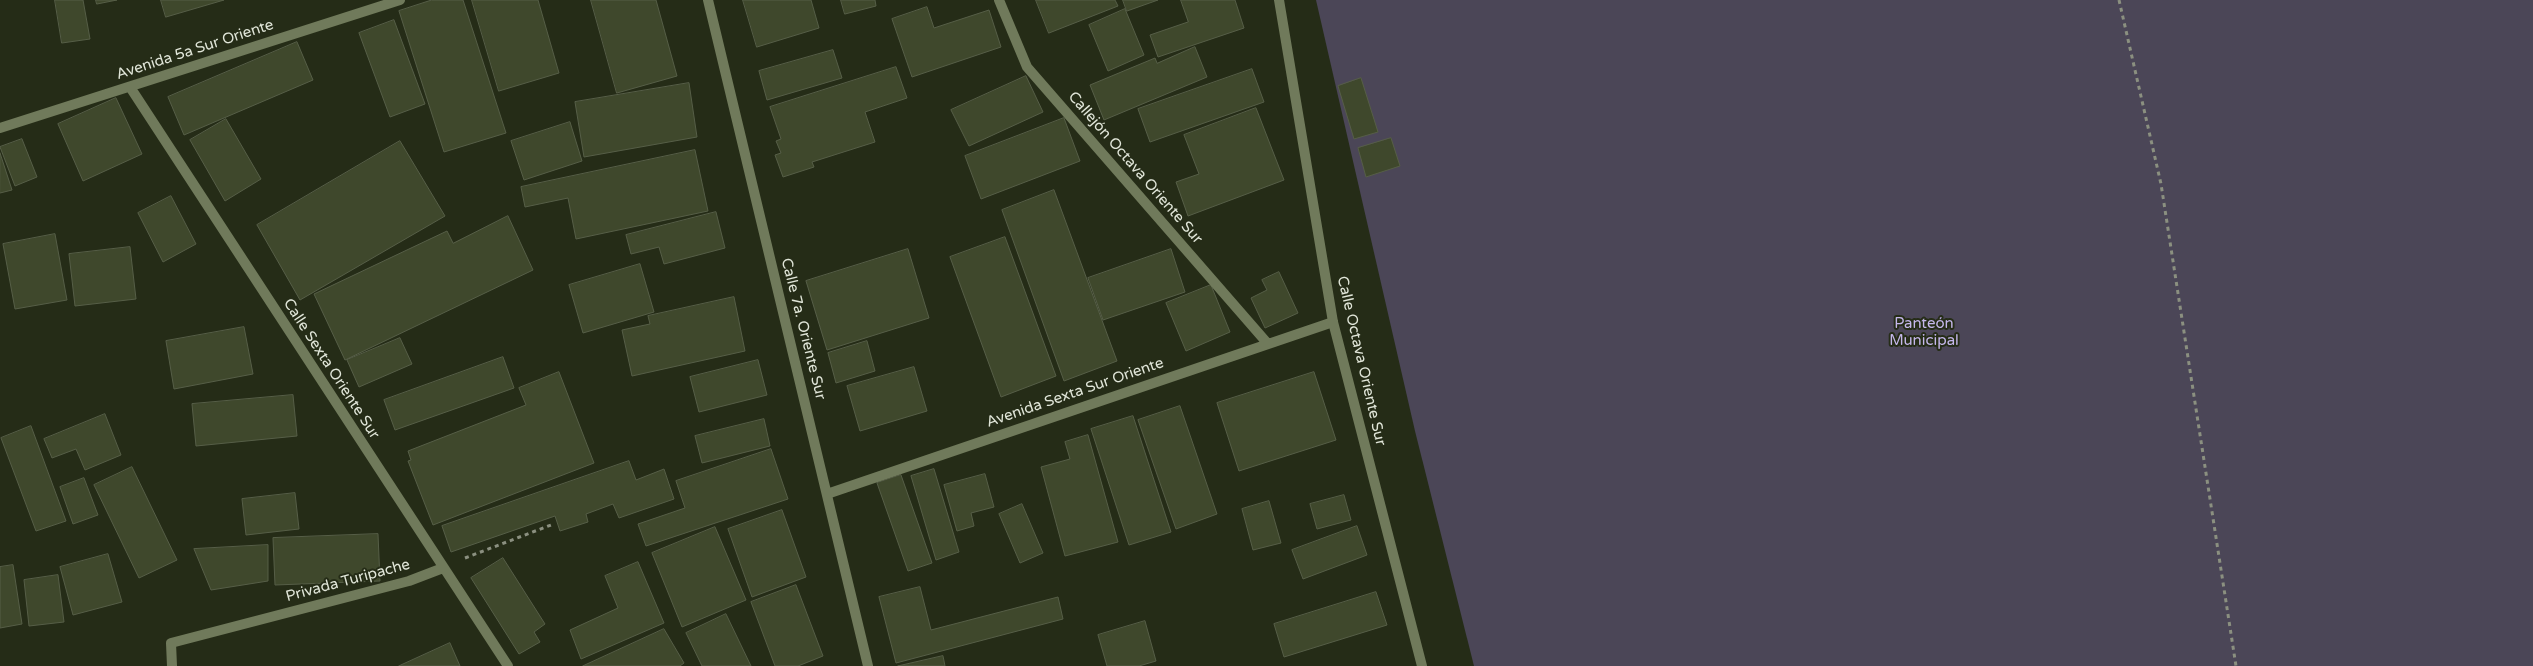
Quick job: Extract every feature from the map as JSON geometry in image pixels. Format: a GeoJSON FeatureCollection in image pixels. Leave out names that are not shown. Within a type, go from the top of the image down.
{"type":"FeatureCollection","features":[{"type":"Feature","properties":{"kind":"street","name":"Avenida 5a Sur Oriente"},"geometry":{"type":"LineString","coordinates":[[0,128],[400,0]]}},
{"type":"Feature","properties":{"kind":"street","name":"Calle 7a. Oriente Sur"},"geometry":{"type":"LineString","coordinates":[[708,0],[868,666]]}},
{"type":"Feature","properties":{"kind":"street","name":"Callejón Octava Oriente Sur"},"geometry":{"type":"LineString","coordinates":[[999,0],[1027,67],[1268,344]]}},
{"type":"Feature","properties":{"kind":"street","name":"Calle Octava Oriente Sur"},"geometry":{"type":"LineString","coordinates":[[1278,0],[1334,322],[1422,666]]}},
{"type":"Feature","properties":{"kind":"street","name":"Calle Sexta Oriente Sur"},"geometry":{"type":"LineString","coordinates":[[130,87],[508,666]]}},
{"type":"Feature","properties":{"kind":"street","name":"Avenida Sexta Sur Oriente"},"geometry":{"type":"LineString","coordinates":[[827,494],[1334,322]]}},
{"type":"Feature","properties":{"kind":"street","name":"Privada Turipache"},"geometry":{"type":"LineString","coordinates":[[172,666],[170,643],[409,581],[443,568]]}},
{"type":"Feature","properties":{"kind":"path"},"geometry":{"type":"LineString","coordinates":[[2120,0],[2161,184],[2236,666]]}},
{"type":"Feature","properties":{"kind":"path"},"geometry":{"type":"LineString","coordinates":[[443,568],[483,550],[551,525]]}},
{"type":"Feature","properties":{"kind":"green space","name":"Panteón Municipal"},"geometry":{"type":"Polygon","coordinates":[[[1316,0],[2533,0],[2533,666],[1474,666],[1415,431],[1316,0]]]}},
{"type":"Feature","properties":{"kind":"building"},"geometry":{"type":"Polygon","coordinates":[[[55,0],[83,0],[90,39],[62,43],[55,0]]]}},
{"type":"Feature","properties":{"kind":"building"},"geometry":{"type":"Polygon","coordinates":[[[96,0],[117,0],[97,4],[96,0]]]}},
{"type":"Feature","properties":{"kind":"building"},"geometry":{"type":"Polygon","coordinates":[[[161,0],[224,0],[166,17],[161,0]]]}},
{"type":"Feature","properties":{"kind":"building"},"geometry":{"type":"Polygon","coordinates":[[[432,0],[463,0],[506,133],[444,152],[399,11],[432,0]]]}},
{"type":"Feature","properties":{"kind":"building"},"geometry":{"type":"Polygon","coordinates":[[[472,0],[538,0],[559,73],[499,91],[472,0]]]}},
{"type":"Feature","properties":{"kind":"building"},"geometry":{"type":"Polygon","coordinates":[[[591,0],[656,0],[677,76],[617,93],[591,0]]]}},
{"type":"Feature","properties":{"kind":"building"},"geometry":{"type":"Polygon","coordinates":[[[743,0],[811,0],[819,28],[757,47],[743,0]]]}},
{"type":"Feature","properties":{"kind":"building"},"geometry":{"type":"Polygon","coordinates":[[[841,0],[875,0],[876,6],[845,14],[841,0]]]}},
{"type":"Feature","properties":{"kind":"building"},"geometry":{"type":"Polygon","coordinates":[[[1036,0],[1115,0],[1118,6],[1049,33],[1036,0]]]}},
{"type":"Feature","properties":{"kind":"building"},"geometry":{"type":"Polygon","coordinates":[[[1123,0],[1158,0],[1127,11],[1123,0]]]}},
{"type":"Feature","properties":{"kind":"building"},"geometry":{"type":"Polygon","coordinates":[[[1181,0],[1235,0],[1244,28],[1158,57],[1150,35],[1188,22],[1181,0]]]}},
{"type":"Feature","properties":{"kind":"building"},"geometry":{"type":"Polygon","coordinates":[[[927,7],[934,28],[989,10],[1001,47],[912,77],[892,19],[927,7]]]}},
{"type":"Feature","properties":{"kind":"building"},"geometry":{"type":"Polygon","coordinates":[[[1125,9],[1144,55],[1108,71],[1089,25],[1125,9]]]}},
{"type":"Feature","properties":{"kind":"building"},"geometry":{"type":"Polygon","coordinates":[[[394,20],[425,104],[390,117],[359,33],[394,20]]]}},
{"type":"Feature","properties":{"kind":"building"},"geometry":{"type":"Polygon","coordinates":[[[297,42],[313,80],[184,135],[168,97],[297,42]]]}},
{"type":"Feature","properties":{"kind":"building"},"geometry":{"type":"Polygon","coordinates":[[[1195,47],[1207,77],[1104,120],[1090,85],[1155,58],[1157,63],[1195,47]]]}},
{"type":"Feature","properties":{"kind":"building"},"geometry":{"type":"Polygon","coordinates":[[[833,50],[842,78],[767,100],[759,71],[833,50]]]}},
{"type":"Feature","properties":{"kind":"building"},"geometry":{"type":"Polygon","coordinates":[[[896,67],[907,98],[865,112],[875,142],[812,162],[814,167],[783,177],[775,155],[781,153],[776,141],[781,139],[770,107],[896,67]]]}},
{"type":"Feature","properties":{"kind":"building"},"geometry":{"type":"Polygon","coordinates":[[[1252,69],[1264,102],[1150,142],[1138,109],[1252,69]]]}},
{"type":"Feature","properties":{"kind":"building"},"geometry":{"type":"Polygon","coordinates":[[[1026,76],[1043,112],[969,146],[951,110],[1026,76]]]}},
{"type":"Feature","properties":{"kind":"building"},"geometry":{"type":"Polygon","coordinates":[[[1361,78],[1378,132],[1354,139],[1338,86],[1361,78]]]}},
{"type":"Feature","properties":{"kind":"building"},"geometry":{"type":"Polygon","coordinates":[[[689,83],[697,137],[584,157],[575,102],[689,83]]]}},
{"type":"Feature","properties":{"kind":"building"},"geometry":{"type":"Polygon","coordinates":[[[116,98],[142,154],[83,181],[58,124],[116,98]]]}},
{"type":"Feature","properties":{"kind":"building"},"geometry":{"type":"Polygon","coordinates":[[[1256,108],[1284,180],[1188,216],[1176,182],[1199,174],[1184,135],[1256,108]]]}},
{"type":"Feature","properties":{"kind":"building"},"geometry":{"type":"Polygon","coordinates":[[[1064,118],[1080,161],[981,199],[965,156],[1064,118]]]}},
{"type":"Feature","properties":{"kind":"building"},"geometry":{"type":"Polygon","coordinates":[[[226,119],[261,179],[225,201],[190,140],[226,119]]]}},
{"type":"Feature","properties":{"kind":"building"},"geometry":{"type":"Polygon","coordinates":[[[570,122],[582,161],[524,180],[511,141],[570,122]]]}},
{"type":"Feature","properties":{"kind":"building"},"geometry":{"type":"Polygon","coordinates":[[[1391,138],[1400,166],[1366,177],[1358,148],[1391,138]]]}},
{"type":"Feature","properties":{"kind":"building"},"geometry":{"type":"Polygon","coordinates":[[[22,139],[37,177],[15,186],[0,147],[22,139]]]}},
{"type":"Feature","properties":{"kind":"building"},"geometry":{"type":"Polygon","coordinates":[[[400,141],[445,216],[300,300],[257,225],[400,141]]]}},
{"type":"Feature","properties":{"kind":"building"},"geometry":{"type":"Polygon","coordinates":[[[695,150],[708,211],[576,239],[568,198],[525,207],[521,187],[695,150]]]}},
{"type":"Feature","properties":{"kind":"building"},"geometry":{"type":"Polygon","coordinates":[[[0,153],[12,190],[0,193],[0,153]]]}},
{"type":"Feature","properties":{"kind":"building"},"geometry":{"type":"Polygon","coordinates":[[[1054,190],[1117,361],[1064,381],[1002,210],[1054,190]]]}},
{"type":"Feature","properties":{"kind":"building"},"geometry":{"type":"Polygon","coordinates":[[[171,196],[196,244],[163,262],[138,213],[171,196]]]}},
{"type":"Feature","properties":{"kind":"building"},"geometry":{"type":"Polygon","coordinates":[[[716,212],[725,248],[664,264],[659,247],[631,254],[626,235],[716,212]]]}},
{"type":"Feature","properties":{"kind":"building"},"geometry":{"type":"Polygon","coordinates":[[[508,216],[533,270],[345,360],[314,294],[447,231],[453,243],[508,216]]]}},
{"type":"Feature","properties":{"kind":"building"},"geometry":{"type":"Polygon","coordinates":[[[55,234],[67,300],[15,309],[3,244],[55,234]]]}},
{"type":"Feature","properties":{"kind":"building"},"geometry":{"type":"Polygon","coordinates":[[[1005,237],[1056,376],[1001,397],[950,257],[1005,237]]]}},
{"type":"Feature","properties":{"kind":"building"},"geometry":{"type":"Polygon","coordinates":[[[130,247],[136,299],[75,306],[69,254],[130,247]]]}},
{"type":"Feature","properties":{"kind":"building"},"geometry":{"type":"Polygon","coordinates":[[[908,249],[929,318],[827,350],[806,281],[908,249]]]}},
{"type":"Feature","properties":{"kind":"building"},"geometry":{"type":"Polygon","coordinates":[[[1171,249],[1185,292],[1103,320],[1088,278],[1171,249]]]}},
{"type":"Feature","properties":{"kind":"building"},"geometry":{"type":"Polygon","coordinates":[[[640,264],[654,312],[583,333],[569,285],[640,264]]]}},
{"type":"Feature","properties":{"kind":"building"},"geometry":{"type":"Polygon","coordinates":[[[1279,272],[1298,313],[1265,328],[1251,298],[1267,290],[1262,280],[1279,272]]]}},
{"type":"Feature","properties":{"kind":"building"},"geometry":{"type":"Polygon","coordinates":[[[1211,285],[1230,332],[1186,351],[1166,303],[1211,285]]]}},
{"type":"Feature","properties":{"kind":"building"},"geometry":{"type":"Polygon","coordinates":[[[734,297],[745,351],[632,376],[622,330],[650,324],[648,316],[734,297]]]}},
{"type":"Feature","properties":{"kind":"building"},"geometry":{"type":"Polygon","coordinates":[[[244,327],[253,374],[174,389],[166,341],[244,327]]]}},
{"type":"Feature","properties":{"kind":"building"},"geometry":{"type":"Polygon","coordinates":[[[400,338],[412,364],[359,387],[347,360],[400,338]]]}},
{"type":"Feature","properties":{"kind":"building"},"geometry":{"type":"Polygon","coordinates":[[[867,341],[875,371],[836,383],[828,353],[867,341]]]}},
{"type":"Feature","properties":{"kind":"building"},"geometry":{"type":"Polygon","coordinates":[[[503,357],[514,388],[395,430],[384,400],[503,357]]]}},
{"type":"Feature","properties":{"kind":"building"},"geometry":{"type":"Polygon","coordinates":[[[758,360],[767,395],[699,412],[690,377],[758,360]]]}},
{"type":"Feature","properties":{"kind":"building"},"geometry":{"type":"Polygon","coordinates":[[[914,367],[927,411],[860,431],[847,386],[914,367]]]}},
{"type":"Feature","properties":{"kind":"building"},"geometry":{"type":"Polygon","coordinates":[[[559,372],[594,463],[433,525],[408,461],[411,460],[408,451],[526,405],[519,388],[559,372]]]}},
{"type":"Feature","properties":{"kind":"building"},"geometry":{"type":"Polygon","coordinates":[[[1314,372],[1336,440],[1239,471],[1217,403],[1314,372]]]}},
{"type":"Feature","properties":{"kind":"building"},"geometry":{"type":"Polygon","coordinates":[[[293,395],[297,436],[196,446],[192,404],[293,395]]]}},
{"type":"Feature","properties":{"kind":"building"},"geometry":{"type":"Polygon","coordinates":[[[1180,406],[1217,514],[1176,529],[1138,420],[1180,406]]]}},
{"type":"Feature","properties":{"kind":"building"},"geometry":{"type":"Polygon","coordinates":[[[105,414],[121,455],[85,470],[76,449],[52,458],[44,439],[105,414]]]}},
{"type":"Feature","properties":{"kind":"building"},"geometry":{"type":"Polygon","coordinates":[[[1133,416],[1171,532],[1129,545],[1091,429],[1133,416]]]}},
{"type":"Feature","properties":{"kind":"building"},"geometry":{"type":"Polygon","coordinates":[[[764,419],[770,446],[702,463],[695,436],[764,419]]]}},
{"type":"Feature","properties":{"kind":"building"},"geometry":{"type":"Polygon","coordinates":[[[31,426],[66,521],[36,531],[1,438],[31,426]]]}},
{"type":"Feature","properties":{"kind":"building"},"geometry":{"type":"Polygon","coordinates":[[[1088,435],[1118,542],[1065,556],[1041,467],[1070,459],[1065,442],[1088,435]]]}},
{"type":"Feature","properties":{"kind":"building"},"geometry":{"type":"Polygon","coordinates":[[[771,449],[788,499],[646,546],[638,524],[685,508],[676,481],[771,449]]]}},
{"type":"Feature","properties":{"kind":"building"},"geometry":{"type":"Polygon","coordinates":[[[629,461],[636,480],[664,469],[674,499],[619,518],[613,504],[586,514],[588,522],[560,531],[555,516],[451,552],[442,526],[629,461]]]}},
{"type":"Feature","properties":{"kind":"building"},"geometry":{"type":"Polygon","coordinates":[[[132,467],[177,560],[139,578],[94,485],[132,467]]]}},
{"type":"Feature","properties":{"kind":"building"},"geometry":{"type":"Polygon","coordinates":[[[934,469],[959,552],[936,560],[911,476],[934,469]]]}},
{"type":"Feature","properties":{"kind":"building"},"geometry":{"type":"Polygon","coordinates":[[[985,474],[994,507],[971,513],[974,526],[957,531],[944,485],[985,474]]]}},
{"type":"Feature","properties":{"kind":"building"},"geometry":{"type":"Polygon","coordinates":[[[901,475],[932,563],[908,571],[877,483],[901,475]]]}},
{"type":"Feature","properties":{"kind":"building"},"geometry":{"type":"Polygon","coordinates":[[[84,478],[98,515],[73,524],[60,487],[84,478]]]}},
{"type":"Feature","properties":{"kind":"building"},"geometry":{"type":"Polygon","coordinates":[[[295,493],[299,529],[246,535],[242,499],[295,493]]]}},
{"type":"Feature","properties":{"kind":"building"},"geometry":{"type":"Polygon","coordinates":[[[1344,495],[1351,520],[1317,529],[1310,504],[1344,495]]]}},
{"type":"Feature","properties":{"kind":"building"},"geometry":{"type":"Polygon","coordinates":[[[1269,501],[1281,543],[1253,550],[1242,509],[1269,501]]]}},
{"type":"Feature","properties":{"kind":"building"},"geometry":{"type":"Polygon","coordinates":[[[1022,504],[1043,553],[1020,563],[999,514],[1022,504]]]}},
{"type":"Feature","properties":{"kind":"building"},"geometry":{"type":"Polygon","coordinates":[[[782,510],[806,577],[752,597],[728,529],[782,510]]]}},
{"type":"Feature","properties":{"kind":"building"},"geometry":{"type":"Polygon","coordinates":[[[1357,526],[1367,555],[1303,579],[1292,550],[1357,526]]]}},
{"type":"Feature","properties":{"kind":"building"},"geometry":{"type":"Polygon","coordinates":[[[715,527],[746,600],[682,627],[652,553],[715,527]]]}},
{"type":"Feature","properties":{"kind":"building"},"geometry":{"type":"Polygon","coordinates":[[[378,534],[380,581],[275,585],[273,538],[378,534]]]}},
{"type":"Feature","properties":{"kind":"building"},"geometry":{"type":"Polygon","coordinates":[[[268,545],[268,581],[211,590],[194,549],[268,545]]]}},
{"type":"Feature","properties":{"kind":"building"},"geometry":{"type":"Polygon","coordinates":[[[108,554],[122,602],[73,615],[60,567],[108,554]]]}},
{"type":"Feature","properties":{"kind":"building"},"geometry":{"type":"Polygon","coordinates":[[[503,558],[545,624],[534,632],[540,642],[519,654],[471,578],[503,558]]]}},
{"type":"Feature","properties":{"kind":"building"},"geometry":{"type":"Polygon","coordinates":[[[638,562],[664,623],[581,659],[570,630],[618,608],[605,576],[638,562]]]}},
{"type":"Feature","properties":{"kind":"building"},"geometry":{"type":"Polygon","coordinates":[[[13,565],[22,624],[0,628],[0,567],[13,565]]]}},
{"type":"Feature","properties":{"kind":"building"},"geometry":{"type":"Polygon","coordinates":[[[58,575],[64,622],[29,626],[24,580],[58,575]]]}},
{"type":"Feature","properties":{"kind":"building"},"geometry":{"type":"Polygon","coordinates":[[[796,585],[823,656],[798,666],[775,666],[751,602],[796,585]]]}},
{"type":"Feature","properties":{"kind":"building"},"geometry":{"type":"Polygon","coordinates":[[[920,587],[931,630],[1058,597],[1063,619],[896,663],[879,597],[920,587]]]}},
{"type":"Feature","properties":{"kind":"building"},"geometry":{"type":"Polygon","coordinates":[[[1376,592],[1387,625],[1284,657],[1274,624],[1376,592]]]}},
{"type":"Feature","properties":{"kind":"building"},"geometry":{"type":"Polygon","coordinates":[[[726,614],[751,666],[702,666],[686,633],[726,614]]]}},
{"type":"Feature","properties":{"kind":"building"},"geometry":{"type":"Polygon","coordinates":[[[1145,621],[1156,661],[1139,666],[1107,666],[1098,635],[1145,621]]]}},
{"type":"Feature","properties":{"kind":"building"},"geometry":{"type":"Polygon","coordinates":[[[664,629],[684,663],[680,666],[583,666],[664,629]]]}},
{"type":"Feature","properties":{"kind":"building"},"geometry":{"type":"Polygon","coordinates":[[[450,643],[460,666],[399,666],[450,643]]]}},
{"type":"Feature","properties":{"kind":"building"},"geometry":{"type":"Polygon","coordinates":[[[943,656],[945,666],[898,666],[943,656]]]}}]}
